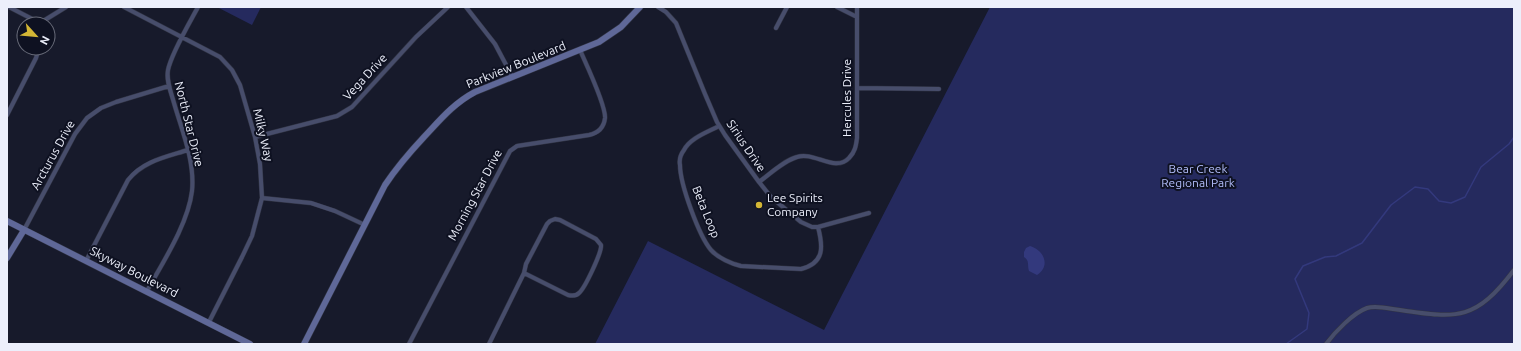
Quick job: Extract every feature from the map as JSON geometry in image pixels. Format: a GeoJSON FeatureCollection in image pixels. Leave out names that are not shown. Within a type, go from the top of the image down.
{"type":"FeatureCollection","features":[{"type":"Feature","properties":{"kind":"street"},"geometry":{"type":"LineString","coordinates":[[9,7],[26,16]]}},
{"type":"Feature","properties":{"kind":"street"},"geometry":{"type":"LineString","coordinates":[[51,16],[66,7]]}},
{"type":"Feature","properties":{"kind":"street","name":"Milky Way"},"geometry":{"type":"LineString","coordinates":[[124,7],[212,52],[227,63],[240,85],[255,137],[260,164],[262,198],[252,236],[208,322]]}},
{"type":"Feature","properties":{"kind":"street","name":"North Star Drive"},"geometry":{"type":"LineString","coordinates":[[147,291],[182,226],[188,208],[192,181],[191,163],[167,79],[169,67],[198,7]]}},
{"type":"Feature","properties":{"kind":"street","name":"Vega Drive"},"geometry":{"type":"LineString","coordinates":[[255,137],[330,118],[345,112],[352,107],[426,27],[448,7]]}},
{"type":"Feature","properties":{"kind":"street"},"geometry":{"type":"LineString","coordinates":[[466,7],[495,44],[512,76]]}},
{"type":"Feature","properties":{"kind":"street","name":"Parkview Boulevard"},"geometry":{"type":"LineString","coordinates":[[304,344],[385,185],[446,113],[465,98],[512,76],[580,50],[611,34],[640,7]]}},
{"type":"Feature","properties":{"kind":"street","name":"Sirius Drive"},"geometry":{"type":"LineString","coordinates":[[658,7],[666,12],[676,23],[704,94],[719,126],[759,182],[771,197],[801,222],[812,227],[818,227]]}},
{"type":"Feature","properties":{"kind":"street"},"geometry":{"type":"LineString","coordinates":[[776,28],[787,7]]}},
{"type":"Feature","properties":{"kind":"street"},"geometry":{"type":"LineString","coordinates":[[837,7],[857,17]]}},
{"type":"Feature","properties":{"kind":"street","name":"Hercules Drive"},"geometry":{"type":"LineString","coordinates":[[759,182],[797,156],[809,156],[832,163],[844,162],[850,157],[856,146],[857,7]]}},
{"type":"Feature","properties":{"kind":"street","name":"Morning Star Drive"},"geometry":{"type":"LineString","coordinates":[[409,344],[510,151],[517,146],[590,135],[596,133],[603,125],[605,120],[604,108],[580,50]]}},
{"type":"Feature","properties":{"kind":"street"},"geometry":{"type":"LineString","coordinates":[[7,115],[37,56]]}},
{"type":"Feature","properties":{"kind":"street","name":"Arcturus Drive"},"geometry":{"type":"LineString","coordinates":[[7,258],[24,230],[75,134],[87,118],[101,108],[116,102],[169,86]]}},
{"type":"Feature","properties":{"kind":"street"},"geometry":{"type":"LineString","coordinates":[[857,88],[939,89]]}},
{"type":"Feature","properties":{"kind":"street","name":"Beta Loop"},"geometry":{"type":"LineString","coordinates":[[719,126],[690,142],[684,150],[680,161],[681,172],[692,211],[712,252],[736,265],[741,266],[801,269],[808,268],[820,255],[822,244],[818,227]]}},
{"type":"Feature","properties":{"kind":"street"},"geometry":{"type":"LineString","coordinates":[[86,260],[133,173],[155,160],[188,150]]}},
{"type":"Feature","properties":{"kind":"street"},"geometry":{"type":"LineString","coordinates":[[262,198],[311,203],[335,210],[365,224]]}},
{"type":"Feature","properties":{"kind":"street"},"geometry":{"type":"LineString","coordinates":[[818,227],[870,213]]}},
{"type":"Feature","properties":{"kind":"street"},"geometry":{"type":"LineString","coordinates":[[489,344],[546,224],[550,221],[560,220],[596,238],[602,245],[600,254],[581,291],[575,296],[568,295],[524,273]]}},
{"type":"Feature","properties":{"kind":"street","name":"Skyway Boulevard"},"geometry":{"type":"LineString","coordinates":[[7,221],[250,344]]}},
{"type":"Feature","properties":{"kind":"street"},"geometry":{"type":"LineString","coordinates":[[1326,344],[1336,330],[1361,311],[1375,306],[1442,315],[1462,314],[1473,310],[1486,302],[1514,270]]}},
{"type":"Feature","properties":{"kind":"green space"},"geometry":{"type":"Polygon","coordinates":[[[217,7],[261,7],[252,25],[217,7]]]}},
{"type":"Feature","properties":{"kind":"green space","name":"Bear Creek Regional Park"},"geometry":{"type":"Polygon","coordinates":[[[990,7],[1514,7],[1514,344],[595,344],[648,241],[824,330],[990,7]]]}},
{"type":"Feature","properties":{"kind":"shaded area"},"geometry":{"type":"Polygon","coordinates":[[[1030,246],[1039,251],[1045,263],[1044,267],[1037,275],[1029,271],[1028,262],[1024,257],[1026,248],[1030,246]]]}},
{"type":"Feature","properties":{"kind":"waterway"},"geometry":{"type":"LineString","coordinates":[[1286,344],[1307,329],[1309,313],[1295,279],[1303,266],[1325,257],[1336,256],[1362,243],[1391,205],[1415,187],[1428,189],[1439,201],[1451,203],[1465,197],[1481,167],[1509,144],[1514,137]]}},
{"type":"Feature","properties":{"kind":"place","name":"Lee Spirits Company"},"geometry":{"type":"Point","coordinates":[759,205]}}]}
